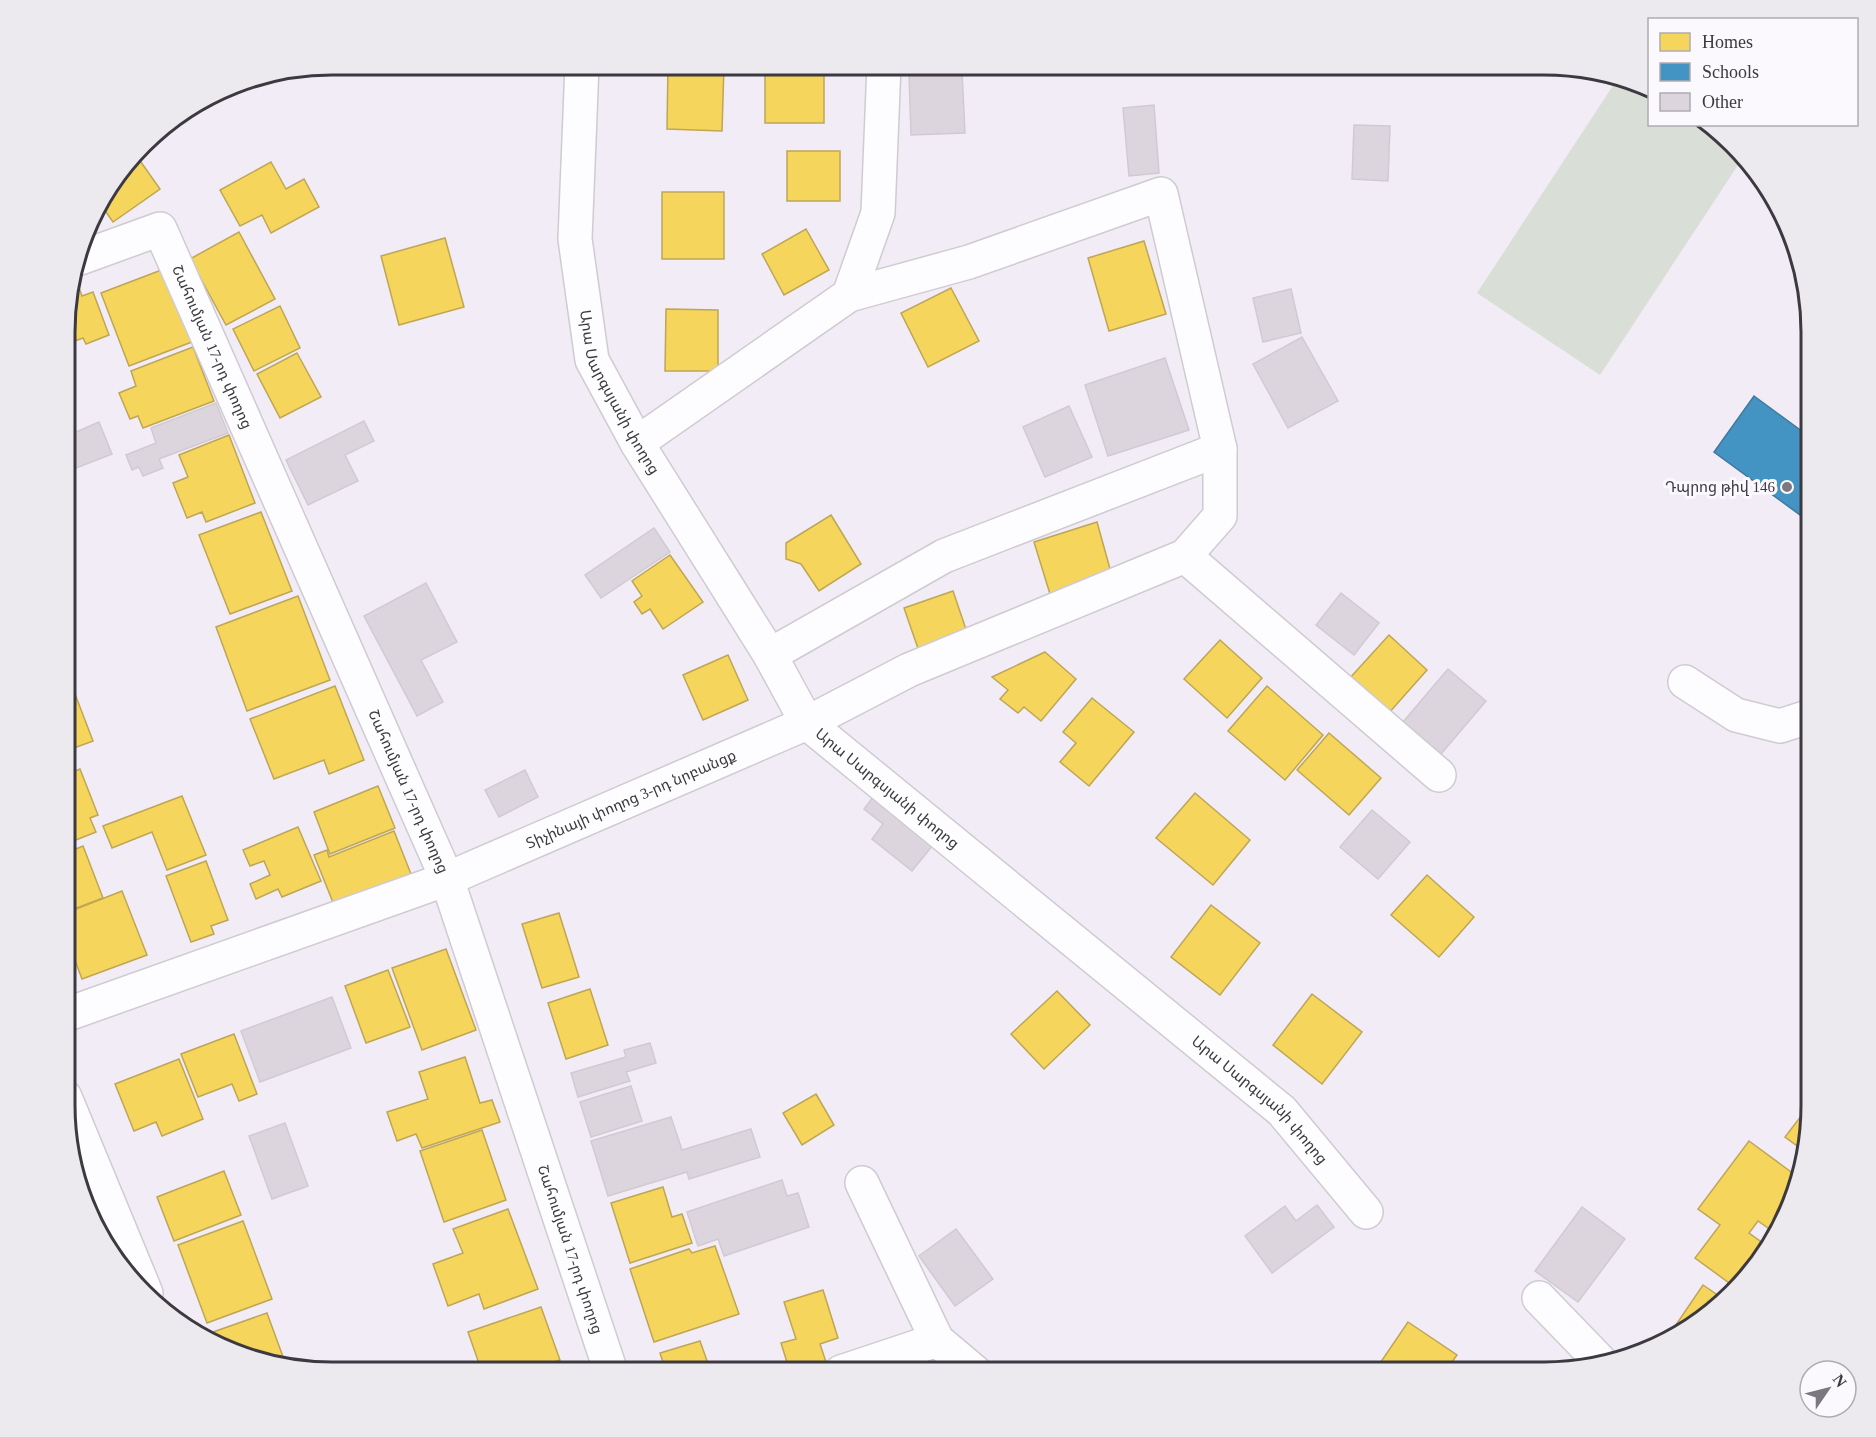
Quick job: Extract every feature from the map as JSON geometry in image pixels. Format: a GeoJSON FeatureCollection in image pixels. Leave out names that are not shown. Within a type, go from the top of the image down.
{"type":"FeatureCollection","features":[{"type":"Feature","properties":{"kind":"street","name":"Արա Սարգսյանի փողոց"},"geometry":{"type":"LineString","coordinates":[[582,75],[575,239],[592,360],[637,443],[770,655],[807,723],[1282,1111],[1366,1212]]}},
{"type":"Feature","properties":{"kind":"street"},"geometry":{"type":"LineString","coordinates":[[849,295],[878,213],[884,75]]}},
{"type":"Feature","properties":{"kind":"street"},"geometry":{"type":"LineString","coordinates":[[637,443],[849,295],[969,262],[1161,194],[1220,450],[1220,516],[1185,556],[1439,776]]}},
{"type":"Feature","properties":{"kind":"street","name":"Շահումյան 17-րդ փողոց"},"geometry":{"type":"LineString","coordinates":[[87,255],[160,229],[447,879],[608,1362]]}},
{"type":"Feature","properties":{"kind":"street"},"geometry":{"type":"LineString","coordinates":[[770,655],[944,556],[1220,450]]}},
{"type":"Feature","properties":{"kind":"street","name":"Տիչինայի փողոց 3-րդ նրբանցք"},"geometry":{"type":"LineString","coordinates":[[75,1011],[447,879],[807,723],[909,670],[1185,556]]}},
{"type":"Feature","properties":{"kind":"street"},"geometry":{"type":"LineString","coordinates":[[1685,682],[1736,715],[1780,726],[1801,719]]}},
{"type":"Feature","properties":{"kind":"street"},"geometry":{"type":"LineString","coordinates":[[76,1124],[137,1272]]}},
{"type":"Feature","properties":{"kind":"street"},"geometry":{"type":"LineString","coordinates":[[862,1183],[937,1340],[963,1362]]}},
{"type":"Feature","properties":{"kind":"street"},"geometry":{"type":"LineString","coordinates":[[1539,1298],[1596,1357]]}},
{"type":"Feature","properties":{"kind":"street"},"geometry":{"type":"LineString","coordinates":[[871,1362],[937,1340]]}},
{"type":"Feature","properties":{"kind":"shaded area"},"geometry":{"type":"Polygon","coordinates":[[[1613,85],[1648,98],[1648,126],[1697,126],[1726,150],[1738,165],[1600,375],[1477,293],[1613,85]]]}},
{"type":"Feature","properties":{"kind":"building: Homes"},"geometry":{"type":"Polygon","coordinates":[[[668,75],[724,75],[722,131],[667,129],[668,75]]]}},
{"type":"Feature","properties":{"kind":"building: Homes"},"geometry":{"type":"Polygon","coordinates":[[[765,75],[824,75],[824,123],[765,123],[765,75]]]}},
{"type":"Feature","properties":{"kind":"building: Homes"},"geometry":{"type":"Polygon","coordinates":[[[787,151],[840,151],[840,201],[787,201],[787,151]]]}},
{"type":"Feature","properties":{"kind":"building: Homes"},"geometry":{"type":"Polygon","coordinates":[[[140,161],[160,189],[113,222],[106,211],[118,189],[140,161]]]}},
{"type":"Feature","properties":{"kind":"building: Homes"},"geometry":{"type":"Polygon","coordinates":[[[271,162],[286,189],[304,179],[319,207],[271,233],[262,215],[240,226],[220,190],[271,162]]]}},
{"type":"Feature","properties":{"kind":"building: Homes"},"geometry":{"type":"Polygon","coordinates":[[[662,192],[724,192],[724,259],[662,259],[662,192]]]}},
{"type":"Feature","properties":{"kind":"building: Homes"},"geometry":{"type":"Polygon","coordinates":[[[806,229],[829,270],[784,295],[762,254],[806,229]]]}},
{"type":"Feature","properties":{"kind":"building: Homes"},"geometry":{"type":"Polygon","coordinates":[[[239,232],[275,299],[226,325],[190,259],[239,232]]]}},
{"type":"Feature","properties":{"kind":"building: Homes"},"geometry":{"type":"Polygon","coordinates":[[[445,238],[464,307],[399,325],[381,256],[445,238]]]}},
{"type":"Feature","properties":{"kind":"building: Homes"},"geometry":{"type":"Polygon","coordinates":[[[1144,241],[1166,314],[1109,331],[1088,258],[1144,241]]]}},
{"type":"Feature","properties":{"kind":"building: Homes"},"geometry":{"type":"Polygon","coordinates":[[[164,269],[197,340],[129,366],[101,293],[164,269]]]}},
{"type":"Feature","properties":{"kind":"building: Homes"},"geometry":{"type":"Polygon","coordinates":[[[79,288],[82,296],[93,292],[109,335],[86,344],[83,338],[75,341],[79,288]]]}},
{"type":"Feature","properties":{"kind":"building: Homes"},"geometry":{"type":"Polygon","coordinates":[[[951,288],[979,341],[928,367],[901,313],[951,288]]]}},
{"type":"Feature","properties":{"kind":"building: Homes"},"geometry":{"type":"Polygon","coordinates":[[[280,306],[300,348],[254,371],[233,329],[280,306]]]}},
{"type":"Feature","properties":{"kind":"building: Homes"},"geometry":{"type":"Polygon","coordinates":[[[666,309],[718,310],[718,371],[665,371],[666,309]]]}},
{"type":"Feature","properties":{"kind":"building: Homes"},"geometry":{"type":"Polygon","coordinates":[[[193,347],[214,401],[143,428],[138,416],[130,419],[119,393],[136,386],[131,371],[193,347]]]}},
{"type":"Feature","properties":{"kind":"building: Homes"},"geometry":{"type":"Polygon","coordinates":[[[297,353],[321,397],[280,418],[257,374],[297,353]]]}},
{"type":"Feature","properties":{"kind":"building: Homes"},"geometry":{"type":"Polygon","coordinates":[[[229,435],[255,503],[206,522],[202,512],[187,518],[173,483],[188,477],[179,455],[229,435]]]}},
{"type":"Feature","properties":{"kind":"building: Homes"},"geometry":{"type":"Polygon","coordinates":[[[261,512],[292,591],[230,614],[199,535],[261,512]]]}},
{"type":"Feature","properties":{"kind":"building: Homes"},"geometry":{"type":"Polygon","coordinates":[[[831,515],[861,564],[819,591],[801,564],[786,559],[786,543],[831,515]]]}},
{"type":"Feature","properties":{"kind":"building: Homes"},"geometry":{"type":"Polygon","coordinates":[[[1097,522],[1112,576],[1050,594],[1034,542],[1097,522]]]}},
{"type":"Feature","properties":{"kind":"building: Homes"},"geometry":{"type":"Polygon","coordinates":[[[670,555],[703,602],[663,629],[650,609],[642,614],[634,602],[642,596],[632,581],[670,555]]]}},
{"type":"Feature","properties":{"kind":"building: Homes"},"geometry":{"type":"Polygon","coordinates":[[[953,591],[970,641],[921,657],[904,608],[953,591]]]}},
{"type":"Feature","properties":{"kind":"building: Homes"},"geometry":{"type":"Polygon","coordinates":[[[298,596],[330,680],[247,711],[216,627],[298,596]]]}},
{"type":"Feature","properties":{"kind":"building: Homes"},"geometry":{"type":"Polygon","coordinates":[[[1389,635],[1427,670],[1388,714],[1349,679],[1389,635]]]}},
{"type":"Feature","properties":{"kind":"building: Homes"},"geometry":{"type":"Polygon","coordinates":[[[1220,640],[1262,678],[1227,718],[1184,679],[1220,640]]]}},
{"type":"Feature","properties":{"kind":"building: Homes"},"geometry":{"type":"Polygon","coordinates":[[[1045,652],[1076,679],[1041,721],[1024,707],[1018,713],[1000,699],[1008,690],[992,677],[1045,652]]]}},
{"type":"Feature","properties":{"kind":"building: Homes"},"geometry":{"type":"Polygon","coordinates":[[[728,655],[748,700],[703,720],[683,675],[728,655]]]}},
{"type":"Feature","properties":{"kind":"building: Homes"},"geometry":{"type":"Polygon","coordinates":[[[335,686],[364,760],[329,774],[324,760],[274,779],[250,719],[335,686]]]}},
{"type":"Feature","properties":{"kind":"building: Homes"},"geometry":{"type":"Polygon","coordinates":[[[1267,686],[1323,735],[1285,780],[1228,731],[1267,686]]]}},
{"type":"Feature","properties":{"kind":"building: Homes"},"geometry":{"type":"Polygon","coordinates":[[[75,694],[93,741],[75,748],[75,694]]]}},
{"type":"Feature","properties":{"kind":"building: Homes"},"geometry":{"type":"Polygon","coordinates":[[[1092,698],[1134,732],[1089,786],[1060,762],[1076,743],[1063,732],[1092,698]]]}},
{"type":"Feature","properties":{"kind":"building: Homes"},"geometry":{"type":"Polygon","coordinates":[[[1329,733],[1381,778],[1349,815],[1297,770],[1329,733]]]}},
{"type":"Feature","properties":{"kind":"building: Homes"},"geometry":{"type":"Polygon","coordinates":[[[80,769],[98,815],[90,818],[96,832],[75,840],[75,771],[80,769]]]}},
{"type":"Feature","properties":{"kind":"building: Homes"},"geometry":{"type":"Polygon","coordinates":[[[378,786],[395,828],[330,854],[314,812],[378,786]]]}},
{"type":"Feature","properties":{"kind":"building: Homes"},"geometry":{"type":"Polygon","coordinates":[[[1195,793],[1250,840],[1213,885],[1156,838],[1195,793]]]}},
{"type":"Feature","properties":{"kind":"building: Homes"},"geometry":{"type":"Polygon","coordinates":[[[182,796],[206,855],[167,870],[152,832],[112,848],[103,826],[182,796]]]}},
{"type":"Feature","properties":{"kind":"building: Homes"},"geometry":{"type":"Polygon","coordinates":[[[298,827],[321,881],[282,897],[278,889],[256,899],[250,884],[270,875],[264,861],[250,866],[243,850],[298,827]]]}},
{"type":"Feature","properties":{"kind":"building: Homes"},"geometry":{"type":"Polygon","coordinates":[[[394,831],[411,874],[334,905],[314,855],[327,850],[329,857],[394,831]]]}},
{"type":"Feature","properties":{"kind":"building: Homes"},"geometry":{"type":"Polygon","coordinates":[[[83,846],[103,898],[75,909],[75,849],[83,846]]]}},
{"type":"Feature","properties":{"kind":"building: Homes"},"geometry":{"type":"Polygon","coordinates":[[[206,861],[228,920],[211,926],[214,934],[191,942],[166,876],[206,861]]]}},
{"type":"Feature","properties":{"kind":"building: Homes"},"geometry":{"type":"Polygon","coordinates":[[[1427,875],[1474,917],[1439,957],[1391,915],[1427,875]]]}},
{"type":"Feature","properties":{"kind":"building: Homes"},"geometry":{"type":"Polygon","coordinates":[[[122,891],[147,955],[82,979],[75,960],[75,909],[122,891]]]}},
{"type":"Feature","properties":{"kind":"building: Homes"},"geometry":{"type":"Polygon","coordinates":[[[1211,905],[1260,943],[1220,995],[1171,957],[1211,905]]]}},
{"type":"Feature","properties":{"kind":"building: Homes"},"geometry":{"type":"Polygon","coordinates":[[[559,913],[579,977],[542,988],[522,924],[559,913]]]}},
{"type":"Feature","properties":{"kind":"building: Homes"},"geometry":{"type":"Polygon","coordinates":[[[446,949],[476,1030],[422,1050],[392,968],[446,949]]]}},
{"type":"Feature","properties":{"kind":"building: Homes"},"geometry":{"type":"Polygon","coordinates":[[[388,970],[410,1027],[366,1043],[345,986],[388,970]]]}},
{"type":"Feature","properties":{"kind":"building: Homes"},"geometry":{"type":"Polygon","coordinates":[[[590,989],[608,1045],[566,1059],[548,1003],[590,989]]]}},
{"type":"Feature","properties":{"kind":"building: Homes"},"geometry":{"type":"Polygon","coordinates":[[[1057,991],[1090,1025],[1044,1069],[1011,1034],[1057,991]]]}},
{"type":"Feature","properties":{"kind":"building: Homes"},"geometry":{"type":"Polygon","coordinates":[[[1312,994],[1362,1032],[1322,1084],[1273,1045],[1312,994]]]}},
{"type":"Feature","properties":{"kind":"building: Homes"},"geometry":{"type":"Polygon","coordinates":[[[234,1034],[257,1094],[239,1101],[232,1084],[198,1097],[181,1054],[234,1034]]]}},
{"type":"Feature","properties":{"kind":"building: Homes"},"geometry":{"type":"Polygon","coordinates":[[[465,1057],[480,1103],[492,1100],[500,1122],[422,1148],[416,1134],[397,1141],[387,1112],[428,1099],[419,1072],[465,1057]]]}},
{"type":"Feature","properties":{"kind":"building: Homes"},"geometry":{"type":"Polygon","coordinates":[[[179,1059],[203,1119],[162,1136],[156,1122],[134,1131],[115,1084],[179,1059]]]}},
{"type":"Feature","properties":{"kind":"building: Homes"},"geometry":{"type":"Polygon","coordinates":[[[816,1094],[834,1125],[802,1145],[783,1113],[816,1094]]]}},
{"type":"Feature","properties":{"kind":"building: Homes"},"geometry":{"type":"Polygon","coordinates":[[[1800,1117],[1798,1146],[1785,1137],[1800,1117]]]}},
{"type":"Feature","properties":{"kind":"building: Homes"},"geometry":{"type":"Polygon","coordinates":[[[482,1130],[506,1200],[444,1222],[420,1151],[482,1130]]]}},
{"type":"Feature","properties":{"kind":"building: Homes"},"geometry":{"type":"Polygon","coordinates":[[[1749,1141],[1792,1172],[1769,1229],[1758,1221],[1749,1233],[1762,1242],[1729,1283],[1695,1258],[1720,1225],[1698,1209],[1749,1141]]]}},
{"type":"Feature","properties":{"kind":"building: Homes"},"geometry":{"type":"Polygon","coordinates":[[[224,1171],[241,1215],[174,1241],[157,1197],[224,1171]]]}},
{"type":"Feature","properties":{"kind":"building: Homes"},"geometry":{"type":"Polygon","coordinates":[[[663,1187],[672,1217],[682,1214],[692,1243],[630,1263],[611,1203],[663,1187]]]}},
{"type":"Feature","properties":{"kind":"building: Homes"},"geometry":{"type":"Polygon","coordinates":[[[508,1209],[538,1289],[484,1309],[479,1294],[448,1306],[433,1264],[463,1253],[453,1229],[508,1209]]]}},
{"type":"Feature","properties":{"kind":"building: Homes"},"geometry":{"type":"Polygon","coordinates":[[[243,1221],[272,1299],[207,1323],[178,1245],[243,1221]]]}},
{"type":"Feature","properties":{"kind":"building: Homes"},"geometry":{"type":"Polygon","coordinates":[[[715,1246],[739,1314],[654,1342],[630,1269],[689,1249],[692,1253],[715,1246]]]}},
{"type":"Feature","properties":{"kind":"building: Homes"},"geometry":{"type":"Polygon","coordinates":[[[1703,1285],[1717,1295],[1687,1319],[1675,1326],[1703,1285]]]}},
{"type":"Feature","properties":{"kind":"building: Homes"},"geometry":{"type":"Polygon","coordinates":[[[823,1290],[838,1338],[820,1344],[826,1362],[787,1362],[781,1343],[796,1339],[784,1302],[823,1290]]]}},
{"type":"Feature","properties":{"kind":"building: Homes"},"geometry":{"type":"Polygon","coordinates":[[[541,1307],[560,1360],[554,1362],[478,1362],[468,1332],[541,1307]]]}},
{"type":"Feature","properties":{"kind":"building: Homes"},"geometry":{"type":"Polygon","coordinates":[[[267,1313],[283,1357],[250,1348],[213,1332],[267,1313]]]}},
{"type":"Feature","properties":{"kind":"building: Homes"},"geometry":{"type":"Polygon","coordinates":[[[1408,1322],[1457,1355],[1452,1362],[1381,1362],[1408,1322]]]}},
{"type":"Feature","properties":{"kind":"building: Homes"},"geometry":{"type":"Polygon","coordinates":[[[700,1341],[707,1362],[663,1362],[660,1353],[700,1341]]]}},
{"type":"Feature","properties":{"kind":"building: Schools","name":"Դպրոց թիվ 146"},"geometry":{"type":"Polygon","coordinates":[[[1754,396],[1801,431],[1801,516],[1714,452],[1754,396]]]}},
{"type":"Feature","properties":{"kind":"building: Other"},"geometry":{"type":"Polygon","coordinates":[[[909,75],[962,75],[965,133],[911,135],[909,75]]]}},
{"type":"Feature","properties":{"kind":"building: Other"},"geometry":{"type":"Polygon","coordinates":[[[1154,105],[1159,173],[1129,176],[1123,108],[1154,105]]]}},
{"type":"Feature","properties":{"kind":"building: Other"},"geometry":{"type":"Polygon","coordinates":[[[1354,125],[1390,126],[1388,181],[1352,179],[1354,125]]]}},
{"type":"Feature","properties":{"kind":"building: Other"},"geometry":{"type":"Polygon","coordinates":[[[1291,289],[1301,333],[1263,342],[1253,298],[1291,289]]]}},
{"type":"Feature","properties":{"kind":"building: Other"},"geometry":{"type":"Polygon","coordinates":[[[1302,337],[1338,401],[1288,428],[1253,364],[1302,337]]]}},
{"type":"Feature","properties":{"kind":"building: Other"},"geometry":{"type":"Polygon","coordinates":[[[1165,358],[1189,430],[1108,456],[1085,385],[1165,358]]]}},
{"type":"Feature","properties":{"kind":"building: Other"},"geometry":{"type":"Polygon","coordinates":[[[216,403],[228,433],[159,459],[163,468],[143,476],[139,467],[132,470],[126,455],[156,443],[151,428],[216,403]]]}},
{"type":"Feature","properties":{"kind":"building: Other"},"geometry":{"type":"Polygon","coordinates":[[[1069,406],[1092,457],[1045,477],[1023,427],[1069,406]]]}},
{"type":"Feature","properties":{"kind":"building: Other"},"geometry":{"type":"Polygon","coordinates":[[[364,421],[374,441],[345,455],[358,481],[308,505],[286,460],[364,421]]]}},
{"type":"Feature","properties":{"kind":"building: Other"},"geometry":{"type":"Polygon","coordinates":[[[99,422],[112,454],[75,468],[75,433],[99,422]]]}},
{"type":"Feature","properties":{"kind":"building: Other"},"geometry":{"type":"Polygon","coordinates":[[[654,528],[670,552],[601,598],[585,575],[654,528]]]}},
{"type":"Feature","properties":{"kind":"building: Other"},"geometry":{"type":"Polygon","coordinates":[[[426,583],[457,642],[421,660],[443,702],[417,716],[364,616],[426,583]]]}},
{"type":"Feature","properties":{"kind":"building: Other"},"geometry":{"type":"Polygon","coordinates":[[[1341,593],[1379,623],[1354,655],[1316,625],[1341,593]]]}},
{"type":"Feature","properties":{"kind":"building: Other"},"geometry":{"type":"Polygon","coordinates":[[[1448,669],[1486,701],[1441,754],[1403,722],[1448,669]]]}},
{"type":"Feature","properties":{"kind":"building: Other"},"geometry":{"type":"Polygon","coordinates":[[[525,770],[538,797],[499,817],[485,790],[525,770]]]}},
{"type":"Feature","properties":{"kind":"building: Other"},"geometry":{"type":"Polygon","coordinates":[[[873,797],[933,845],[912,871],[872,839],[883,824],[864,809],[873,797]]]}},
{"type":"Feature","properties":{"kind":"building: Other"},"geometry":{"type":"Polygon","coordinates":[[[1372,810],[1410,842],[1378,879],[1340,847],[1372,810]]]}},
{"type":"Feature","properties":{"kind":"building: Other"},"geometry":{"type":"Polygon","coordinates":[[[332,997],[351,1048],[260,1082],[241,1031],[332,997]]]}},
{"type":"Feature","properties":{"kind":"building: Other"},"geometry":{"type":"Polygon","coordinates":[[[650,1043],[656,1063],[626,1072],[630,1081],[578,1097],[571,1073],[626,1057],[624,1050],[650,1043]]]}},
{"type":"Feature","properties":{"kind":"building: Other"},"geometry":{"type":"Polygon","coordinates":[[[631,1086],[642,1121],[591,1137],[580,1102],[631,1086]]]}},
{"type":"Feature","properties":{"kind":"building: Other"},"geometry":{"type":"Polygon","coordinates":[[[671,1117],[682,1150],[751,1129],[760,1157],[689,1179],[687,1172],[608,1196],[591,1141],[671,1117]]]}},
{"type":"Feature","properties":{"kind":"building: Other"},"geometry":{"type":"Polygon","coordinates":[[[285,1123],[308,1186],[272,1199],[249,1136],[285,1123]]]}},
{"type":"Feature","properties":{"kind":"building: Other"},"geometry":{"type":"Polygon","coordinates":[[[782,1180],[787,1196],[798,1193],[809,1227],[724,1256],[718,1239],[698,1246],[687,1212],[782,1180]]]}},
{"type":"Feature","properties":{"kind":"building: Other"},"geometry":{"type":"Polygon","coordinates":[[[1317,1205],[1334,1227],[1272,1273],[1245,1236],[1285,1206],[1296,1221],[1317,1205]]]}},
{"type":"Feature","properties":{"kind":"building: Other"},"geometry":{"type":"Polygon","coordinates":[[[1582,1207],[1625,1239],[1578,1302],[1535,1271],[1582,1207]]]}},
{"type":"Feature","properties":{"kind":"building: Other"},"geometry":{"type":"Polygon","coordinates":[[[956,1229],[993,1279],[955,1306],[919,1256],[956,1229]]]}},
{"type":"Feature","properties":{"kind":"place","name":"Դպրոց թիվ 146"},"geometry":{"type":"Point","coordinates":[1787,487]}}]}
